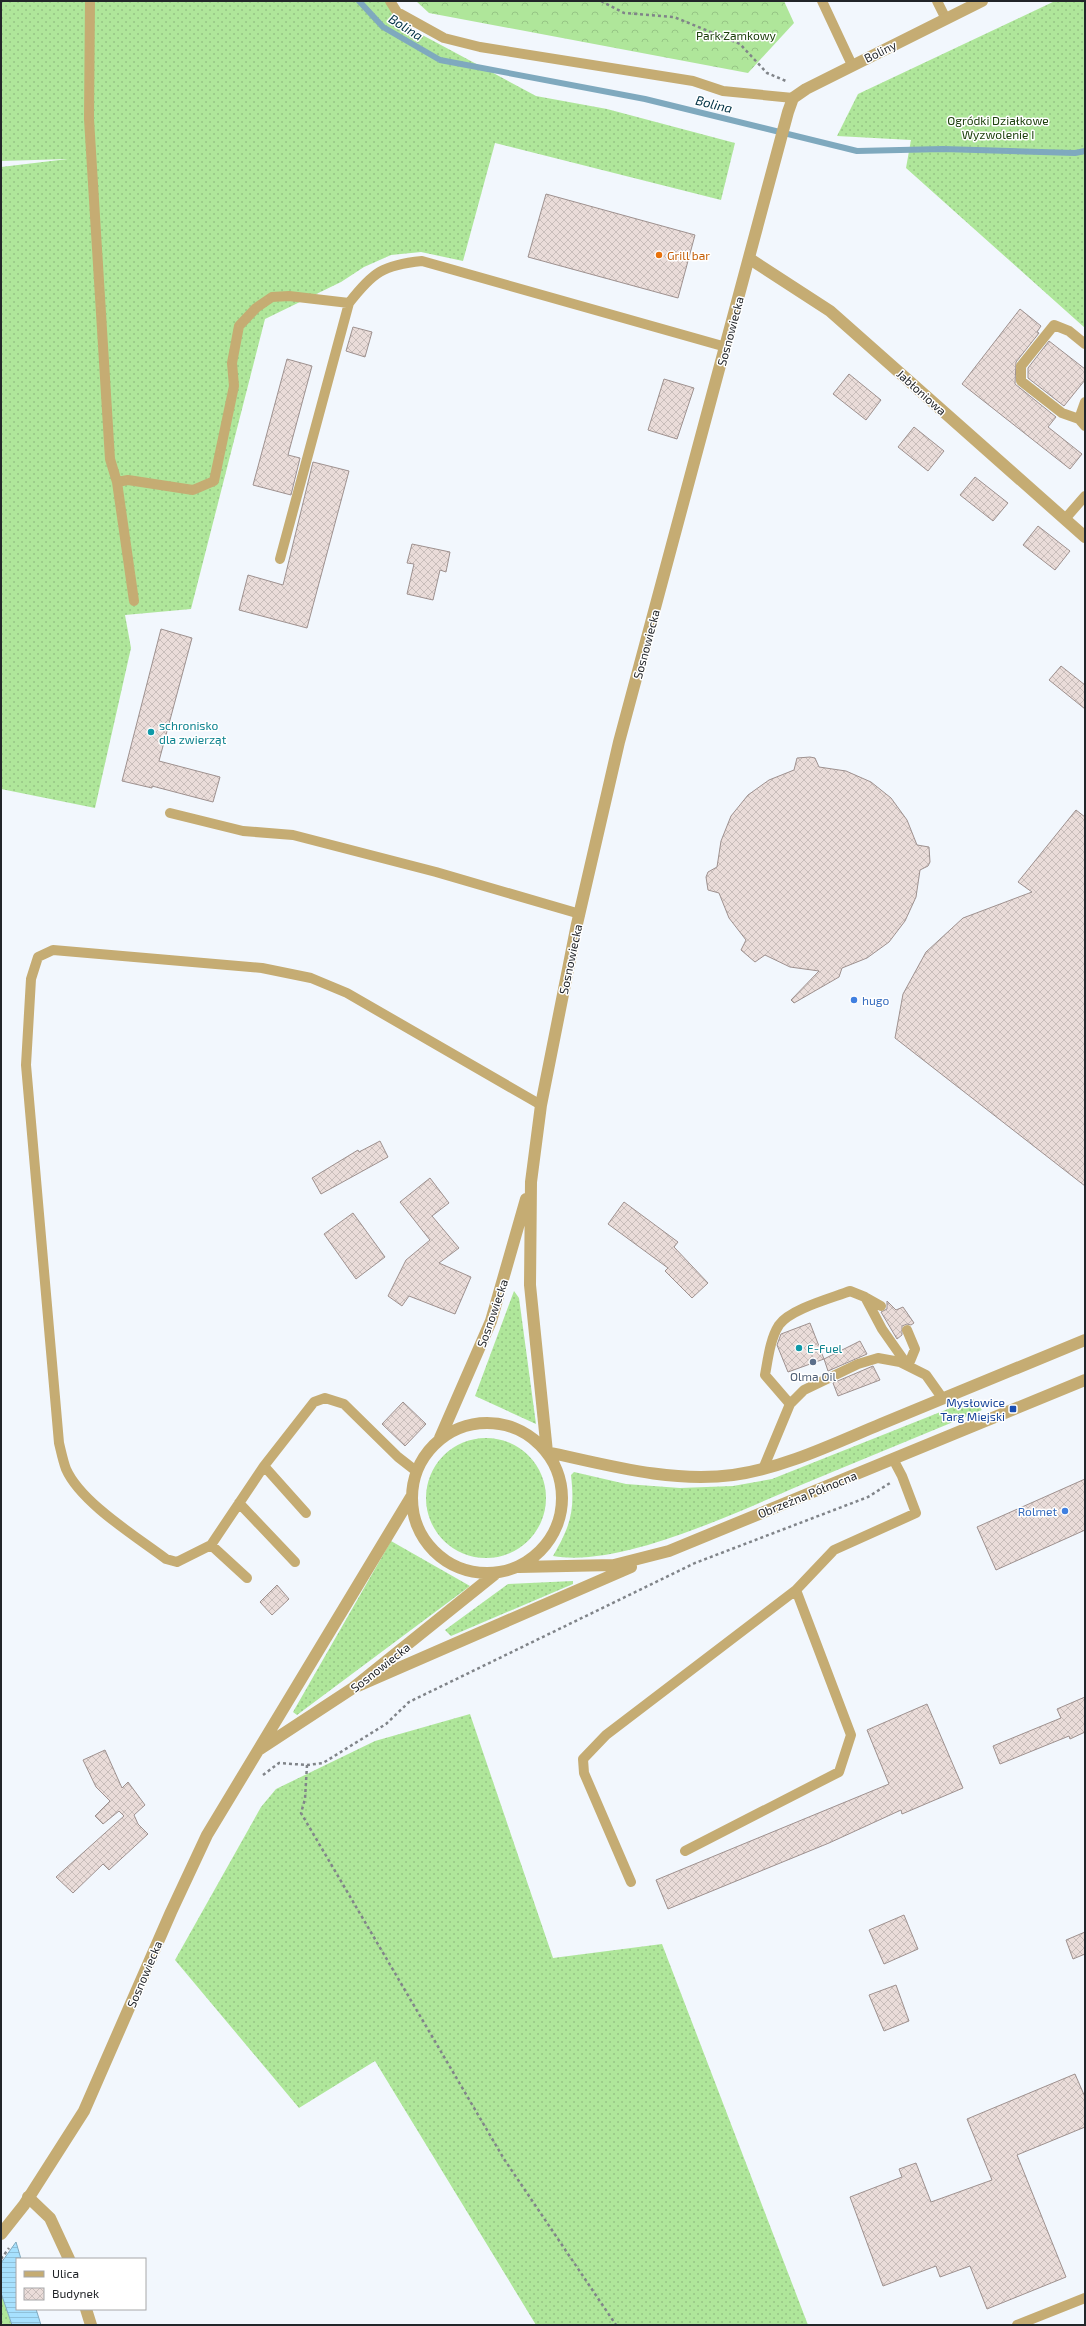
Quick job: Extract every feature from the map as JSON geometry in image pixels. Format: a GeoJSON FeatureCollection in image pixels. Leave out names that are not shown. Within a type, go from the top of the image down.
{"type":"FeatureCollection","features":[{"type":"Feature","properties":{"kind":"street","name":"Boliny"},"geometry":{"type":"LineString","coordinates":[[793,98],[806,89],[852,65],[982,1]]}},
{"type":"Feature","properties":{"kind":"street","name":"Sosnowiecka"},"geometry":{"type":"LineString","coordinates":[[548,1452],[530,1285],[531,1182],[541,1105],[580,914],[619,742],[793,98]]}},
{"type":"Feature","properties":{"kind":"street","name":"Jabłoniowa"},"geometry":{"type":"LineString","coordinates":[[750,259],[830,311],[1085,537]]}},
{"type":"Feature","properties":{"kind":"street","name":"Sosnowiecka"},"geometry":{"type":"LineString","coordinates":[[440,1438],[491,1321],[531,1182]]}},
{"type":"Feature","properties":{"kind":"street"},"geometry":{"type":"LineString","coordinates":[[548,1452],[627,1470],[674,1476],[732,1475],[763,1469],[819,1450],[1085,1340]]}},
{"type":"Feature","properties":{"kind":"street","name":"Obrzeżna Północna"},"geometry":{"type":"LineString","coordinates":[[519,1567],[614,1565],[669,1551],[1085,1380]]}},
{"type":"Feature","properties":{"kind":"street","name":"Sosnowiecka"},"geometry":{"type":"LineString","coordinates":[[497,1423],[516,1428],[533,1438],[548,1452],[559,1474],[563,1499],[559,1524],[546,1546],[519,1567],[495,1574],[474,1573],[454,1566],[436,1554],[422,1538],[414,1519],[411,1497],[416,1471],[426,1453],[440,1438],[457,1428],[470,1425],[497,1423]]}},
{"type":"Feature","properties":{"kind":"street","name":"Sosnowiecka"},"geometry":{"type":"LineString","coordinates":[[1,2234],[26,2201],[84,2111],[171,1912],[207,1835],[411,1497]]}},
{"type":"Feature","properties":{"kind":"street"},"geometry":{"type":"LineString","coordinates":[[353,1688],[669,1551]]}},
{"type":"Feature","properties":{"kind":"street","name":"Sosnowiecka"},"geometry":{"type":"LineString","coordinates":[[258,1750],[353,1688],[495,1574]]}},
{"type":"Feature","properties":{"kind":"street"},"geometry":{"type":"LineString","coordinates":[[26,2201],[50,2218],[69,2258]]}},
{"type":"Feature","properties":{"kind":"street"},"geometry":{"type":"LineString","coordinates":[[86,2310],[91,2325]]}},
{"type":"Feature","properties":{"kind":"lane"},"geometry":{"type":"LineString","coordinates":[[90,1],[89,119],[110,459],[118,482],[134,601]]}},
{"type":"Feature","properties":{"kind":"lane"},"geometry":{"type":"LineString","coordinates":[[390,1],[397,12],[444,38],[480,47],[686,80],[723,92],[793,98]]}},
{"type":"Feature","properties":{"kind":"lane"},"geometry":{"type":"LineString","coordinates":[[822,1],[852,65]]}},
{"type":"Feature","properties":{"kind":"lane"},"geometry":{"type":"LineString","coordinates":[[937,1],[946,19]]}},
{"type":"Feature","properties":{"kind":"lane"},"geometry":{"type":"LineString","coordinates":[[280,559],[349,303],[363,285],[377,272],[400,263],[422,261],[726,347]]}},
{"type":"Feature","properties":{"kind":"lane"},"geometry":{"type":"LineString","coordinates":[[118,482],[128,480],[193,490],[214,481],[234,386],[232,363],[239,326],[256,308],[272,296],[303,297],[349,303]]}},
{"type":"Feature","properties":{"kind":"lane"},"geometry":{"type":"LineString","coordinates":[[1085,344],[1069,331],[1054,325],[1022,366],[1021,381],[1062,413],[1082,422],[1085,402]]}},
{"type":"Feature","properties":{"kind":"lane"},"geometry":{"type":"LineString","coordinates":[[1065,519],[1085,496]]}},
{"type":"Feature","properties":{"kind":"lane"},"geometry":{"type":"LineString","coordinates":[[170,813],[243,831],[293,835],[436,872],[580,914]]}},
{"type":"Feature","properties":{"kind":"lane"},"geometry":{"type":"LineString","coordinates":[[416,1471],[398,1457],[344,1404],[325,1398],[314,1402],[264,1466],[210,1545],[177,1562],[166,1559],[85,1496],[66,1469],[59,1443],[26,1065],[31,979],[38,957],[53,950],[262,968],[311,978],[347,993],[541,1105]]}},
{"type":"Feature","properties":{"kind":"lane"},"geometry":{"type":"LineString","coordinates":[[790,1404],[765,1375],[769,1350],[779,1324],[796,1312],[850,1291],[881,1306]]}},
{"type":"Feature","properties":{"kind":"lane"},"geometry":{"type":"LineString","coordinates":[[865,1297],[882,1329],[908,1366]]}},
{"type":"Feature","properties":{"kind":"lane"},"geometry":{"type":"LineString","coordinates":[[907,1330],[915,1348],[908,1366]]}},
{"type":"Feature","properties":{"kind":"lane"},"geometry":{"type":"LineString","coordinates":[[763,1469],[790,1404],[804,1390],[858,1364],[878,1358],[908,1366],[926,1375],[943,1399]]}},
{"type":"Feature","properties":{"kind":"lane"},"geometry":{"type":"LineString","coordinates":[[632,1882],[584,1774],[583,1759],[606,1735],[796,1590],[834,1550],[916,1513],[902,1476],[893,1458]]}},
{"type":"Feature","properties":{"kind":"lane"},"geometry":{"type":"LineString","coordinates":[[264,1466],[306,1513]]}},
{"type":"Feature","properties":{"kind":"lane"},"geometry":{"type":"LineString","coordinates":[[239,1503],[295,1562]]}},
{"type":"Feature","properties":{"kind":"lane"},"geometry":{"type":"LineString","coordinates":[[210,1545],[247,1578]]}},
{"type":"Feature","properties":{"kind":"lane"},"geometry":{"type":"LineString","coordinates":[[685,1851],[839,1772],[851,1735],[796,1590]]}},
{"type":"Feature","properties":{"kind":"lane"},"geometry":{"type":"LineString","coordinates":[[1017,2325],[1085,2298]]}},
{"type":"Feature","properties":{"kind":"path"},"geometry":{"type":"LineString","coordinates":[[601,1],[624,13],[674,17],[740,44],[767,73],[806,89]]}},
{"type":"Feature","properties":{"kind":"path"},"geometry":{"type":"LineString","coordinates":[[257,1780],[279,1762],[307,1765],[323,1763],[386,1724],[409,1702],[660,1579],[695,1563],[868,1497],[902,1476]]}},
{"type":"Feature","properties":{"kind":"path"},"geometry":{"type":"LineString","coordinates":[[307,1765],[304,1799],[301,1813],[504,2159],[616,2325]]}},
{"type":"Feature","properties":{"kind":"green space"},"geometry":{"type":"Polygon","coordinates":[[[1,1],[391,1],[398,22],[536,96],[607,109],[735,143],[721,200],[495,143],[463,261],[421,252],[391,255],[364,267],[341,282],[265,319],[191,609],[125,615],[131,648],[95,808],[1,789],[1,167],[68,159],[1,161],[1,1]]]}},
{"type":"Feature","properties":{"kind":"green space","name":"Park Zamkowy"},"geometry":{"type":"Polygon","coordinates":[[[416,1],[784,1],[794,23],[748,73],[429,13],[416,1]]]}},
{"type":"Feature","properties":{"kind":"green space","name":"Ogródki Działkowe Wyzwolenie I"},"geometry":{"type":"Polygon","coordinates":[[[1055,1],[1085,1],[1085,328],[906,168],[911,140],[837,136],[858,94],[1055,1]]]}},
{"type":"Feature","properties":{"kind":"green space"},"geometry":{"type":"Polygon","coordinates":[[[514,1291],[519,1298],[536,1424],[475,1396],[514,1291]]]}},
{"type":"Feature","properties":{"kind":"green space"},"geometry":{"type":"Polygon","coordinates":[[[973,1399],[982,1410],[745,1509],[678,1535],[644,1546],[611,1554],[581,1558],[553,1556],[568,1526],[572,1508],[571,1475],[574,1472],[626,1484],[680,1488],[733,1486],[772,1479],[973,1399]]]}},
{"type":"Feature","properties":{"kind":"green space"},"geometry":{"type":"Polygon","coordinates":[[[486,1438],[509,1443],[519,1448],[528,1456],[536,1465],[541,1475],[546,1498],[541,1521],[536,1531],[528,1540],[519,1548],[509,1553],[486,1558],[463,1553],[453,1548],[444,1540],[436,1531],[431,1521],[426,1498],[431,1475],[436,1465],[444,1456],[453,1448],[463,1443],[486,1438]]]}},
{"type":"Feature","properties":{"kind":"green space"},"geometry":{"type":"Polygon","coordinates":[[[391,1541],[470,1586],[297,1715],[293,1712],[391,1541]]]}},
{"type":"Feature","properties":{"kind":"green space"},"geometry":{"type":"Polygon","coordinates":[[[573,1581],[573,1584],[451,1636],[445,1630],[508,1584],[573,1581]]]}},
{"type":"Feature","properties":{"kind":"green space"},"geometry":{"type":"Polygon","coordinates":[[[470,1714],[553,1958],[662,1944],[808,2325],[536,2325],[375,2061],[299,2108],[175,1960],[261,1807],[276,1789],[375,1741],[470,1714]]]}},
{"type":"Feature","properties":{"kind":"green space"},"geometry":{"type":"Polygon","coordinates":[[[1,2293],[12,2325],[1,2325],[1,2293]]]}},
{"type":"Feature","properties":{"kind":"water"},"geometry":{"type":"Polygon","coordinates":[[[16,2242],[21,2258],[16,2258],[16,2310],[36,2310],[41,2325],[12,2325],[1,2293],[1,2263],[16,2242]]]}},
{"type":"Feature","properties":{"kind":"building"},"geometry":{"type":"Polygon","coordinates":[[[546,194],[695,235],[678,298],[528,257],[546,194]]]}},
{"type":"Feature","properties":{"kind":"building"},"geometry":{"type":"Polygon","coordinates":[[[1020,309],[1041,326],[1037,332],[1039,333],[1016,362],[1015,384],[1056,417],[1048,427],[1082,454],[1070,469],[962,384],[1020,309]]]}},
{"type":"Feature","properties":{"kind":"building"},"geometry":{"type":"Polygon","coordinates":[[[353,327],[372,332],[365,357],[346,351],[353,327]]]}},
{"type":"Feature","properties":{"kind":"building"},"geometry":{"type":"Polygon","coordinates":[[[1049,341],[1085,369],[1085,380],[1064,406],[1028,378],[1028,368],[1049,341]]]}},
{"type":"Feature","properties":{"kind":"building"},"geometry":{"type":"Polygon","coordinates":[[[287,359],[312,366],[288,455],[300,458],[291,495],[253,485],[287,359]]]}},
{"type":"Feature","properties":{"kind":"building"},"geometry":{"type":"Polygon","coordinates":[[[849,374],[881,400],[866,420],[833,394],[849,374]]]}},
{"type":"Feature","properties":{"kind":"building"},"geometry":{"type":"Polygon","coordinates":[[[664,379],[694,388],[677,439],[648,430],[664,379]]]}},
{"type":"Feature","properties":{"kind":"building"},"geometry":{"type":"Polygon","coordinates":[[[914,427],[944,451],[928,471],[898,447],[914,427]]]}},
{"type":"Feature","properties":{"kind":"building"},"geometry":{"type":"Polygon","coordinates":[[[313,462],[349,471],[307,628],[239,610],[248,575],[283,585],[313,462]]]}},
{"type":"Feature","properties":{"kind":"building"},"geometry":{"type":"Polygon","coordinates":[[[975,477],[1008,503],[993,521],[960,495],[975,477]]]}},
{"type":"Feature","properties":{"kind":"building"},"geometry":{"type":"Polygon","coordinates":[[[1038,526],[1070,551],[1055,570],[1023,545],[1038,526]]]}},
{"type":"Feature","properties":{"kind":"building"},"geometry":{"type":"Polygon","coordinates":[[[412,544],[450,552],[446,572],[440,570],[433,600],[407,594],[414,564],[407,563],[412,544]]]}},
{"type":"Feature","properties":{"kind":"building"},"geometry":{"type":"Polygon","coordinates":[[[161,629],[192,638],[159,761],[220,777],[213,802],[152,786],[152,788],[122,781],[161,629]]]}},
{"type":"Feature","properties":{"kind":"building"},"geometry":{"type":"Polygon","coordinates":[[[1061,666],[1085,685],[1085,709],[1049,680],[1061,666]]]}},
{"type":"Feature","properties":{"kind":"building"},"geometry":{"type":"Polygon","coordinates":[[[797,758],[815,758],[819,767],[846,771],[871,782],[891,798],[907,820],[917,845],[929,847],[930,862],[928,866],[920,870],[916,897],[905,921],[889,942],[867,958],[842,968],[839,977],[794,1003],[791,1000],[819,971],[790,967],[765,955],[755,962],[741,950],[746,940],[729,918],[719,893],[708,890],[706,877],[708,872],[717,867],[721,841],[731,816],[748,795],[769,780],[794,770],[797,758]]]}},
{"type":"Feature","properties":{"kind":"building"},"geometry":{"type":"Polygon","coordinates":[[[1076,810],[1085,817],[1085,1186],[895,1038],[903,994],[926,952],[963,918],[1032,892],[1018,882],[1076,810]]]}},
{"type":"Feature","properties":{"kind":"building"},"geometry":{"type":"Polygon","coordinates":[[[380,1141],[388,1157],[321,1194],[312,1178],[358,1150],[359,1152],[380,1141]]]}},
{"type":"Feature","properties":{"kind":"building"},"geometry":{"type":"Polygon","coordinates":[[[430,1178],[449,1203],[432,1216],[459,1248],[439,1263],[471,1277],[455,1314],[409,1296],[402,1306],[388,1296],[406,1260],[430,1240],[400,1202],[430,1178]]]}},
{"type":"Feature","properties":{"kind":"building"},"geometry":{"type":"Polygon","coordinates":[[[624,1202],[678,1242],[674,1247],[708,1283],[692,1298],[665,1271],[668,1268],[608,1224],[624,1202]]]}},
{"type":"Feature","properties":{"kind":"building"},"geometry":{"type":"Polygon","coordinates":[[[353,1213],[385,1257],[356,1279],[324,1234],[353,1213]]]}},
{"type":"Feature","properties":{"kind":"building"},"geometry":{"type":"Polygon","coordinates":[[[887,1301],[896,1310],[903,1307],[914,1323],[911,1325],[907,1324],[902,1326],[902,1335],[897,1339],[881,1312],[887,1309],[887,1301]]]}},
{"type":"Feature","properties":{"kind":"building","name":"E-Fuel"},"geometry":{"type":"Polygon","coordinates":[[[810,1323],[824,1359],[788,1372],[777,1345],[781,1334],[810,1323]]]}},
{"type":"Feature","properties":{"kind":"building"},"geometry":{"type":"Polygon","coordinates":[[[860,1341],[867,1354],[828,1371],[824,1359],[860,1341]]]}},
{"type":"Feature","properties":{"kind":"building"},"geometry":{"type":"Polygon","coordinates":[[[873,1366],[880,1380],[838,1396],[833,1383],[873,1366]]]}},
{"type":"Feature","properties":{"kind":"building"},"geometry":{"type":"Polygon","coordinates":[[[403,1402],[426,1424],[405,1446],[382,1424],[403,1402]]]}},
{"type":"Feature","properties":{"kind":"building"},"geometry":{"type":"Polygon","coordinates":[[[1085,1479],[1085,1530],[996,1570],[977,1527],[1085,1479]]]}},
{"type":"Feature","properties":{"kind":"building"},"geometry":{"type":"Polygon","coordinates":[[[277,1585],[289,1599],[272,1615],[260,1602],[277,1585]]]}},
{"type":"Feature","properties":{"kind":"building"},"geometry":{"type":"Polygon","coordinates":[[[1085,1697],[1085,1732],[1070,1739],[1069,1736],[1000,1764],[993,1746],[1061,1718],[1057,1709],[1085,1697]]]}},
{"type":"Feature","properties":{"kind":"building"},"geometry":{"type":"Polygon","coordinates":[[[927,1704],[963,1788],[902,1814],[901,1810],[829,1843],[668,1909],[656,1880],[889,1784],[867,1730],[927,1704]]]}},
{"type":"Feature","properties":{"kind":"building"},"geometry":{"type":"Polygon","coordinates":[[[105,1750],[122,1788],[128,1782],[145,1805],[134,1815],[138,1824],[148,1834],[109,1870],[103,1864],[73,1893],[56,1877],[124,1816],[119,1811],[103,1824],[95,1816],[110,1801],[96,1787],[83,1760],[105,1750]]]}},
{"type":"Feature","properties":{"kind":"building"},"geometry":{"type":"Polygon","coordinates":[[[904,1915],[918,1949],[884,1964],[869,1930],[904,1915]]]}},
{"type":"Feature","properties":{"kind":"building"},"geometry":{"type":"Polygon","coordinates":[[[1085,1932],[1085,1954],[1073,1959],[1066,1940],[1085,1932]]]}},
{"type":"Feature","properties":{"kind":"building"},"geometry":{"type":"Polygon","coordinates":[[[896,1985],[909,2021],[884,2031],[869,1995],[896,1985]]]}},
{"type":"Feature","properties":{"kind":"building"},"geometry":{"type":"Polygon","coordinates":[[[1075,2074],[1085,2097],[1085,2127],[1017,2155],[1066,2277],[987,2309],[970,2266],[940,2277],[936,2266],[883,2286],[850,2197],[902,2177],[899,2169],[916,2163],[931,2202],[992,2180],[967,2119],[1075,2074]]]}},
{"type":"Feature","properties":{"kind":"waterway","name":"Bolina"},"geometry":{"type":"LineString","coordinates":[[359,1],[383,27],[440,60],[645,99],[857,151],[943,149],[1075,153],[1085,151]]}},
{"type":"Feature","properties":{"kind":"place","name":"Grill bar"},"geometry":{"type":"Point","coordinates":[659,255]}},
{"type":"Feature","properties":{"kind":"place","name":"schronisko dla zwierząt"},"geometry":{"type":"Point","coordinates":[151,732]}},
{"type":"Feature","properties":{"kind":"place","name":"hugo"},"geometry":{"type":"Point","coordinates":[854,1000]}},
{"type":"Feature","properties":{"kind":"place","name":"E-Fuel"},"geometry":{"type":"Point","coordinates":[799,1348]}},
{"type":"Feature","properties":{"kind":"place","name":"Olma Oil"},"geometry":{"type":"Point","coordinates":[813,1362]}},
{"type":"Feature","properties":{"kind":"place","name":"Mysłowice Targ Miejski"},"geometry":{"type":"Point","coordinates":[1013,1409]}},
{"type":"Feature","properties":{"kind":"place","name":"Rolmet"},"geometry":{"type":"Point","coordinates":[1065,1511]}}]}
